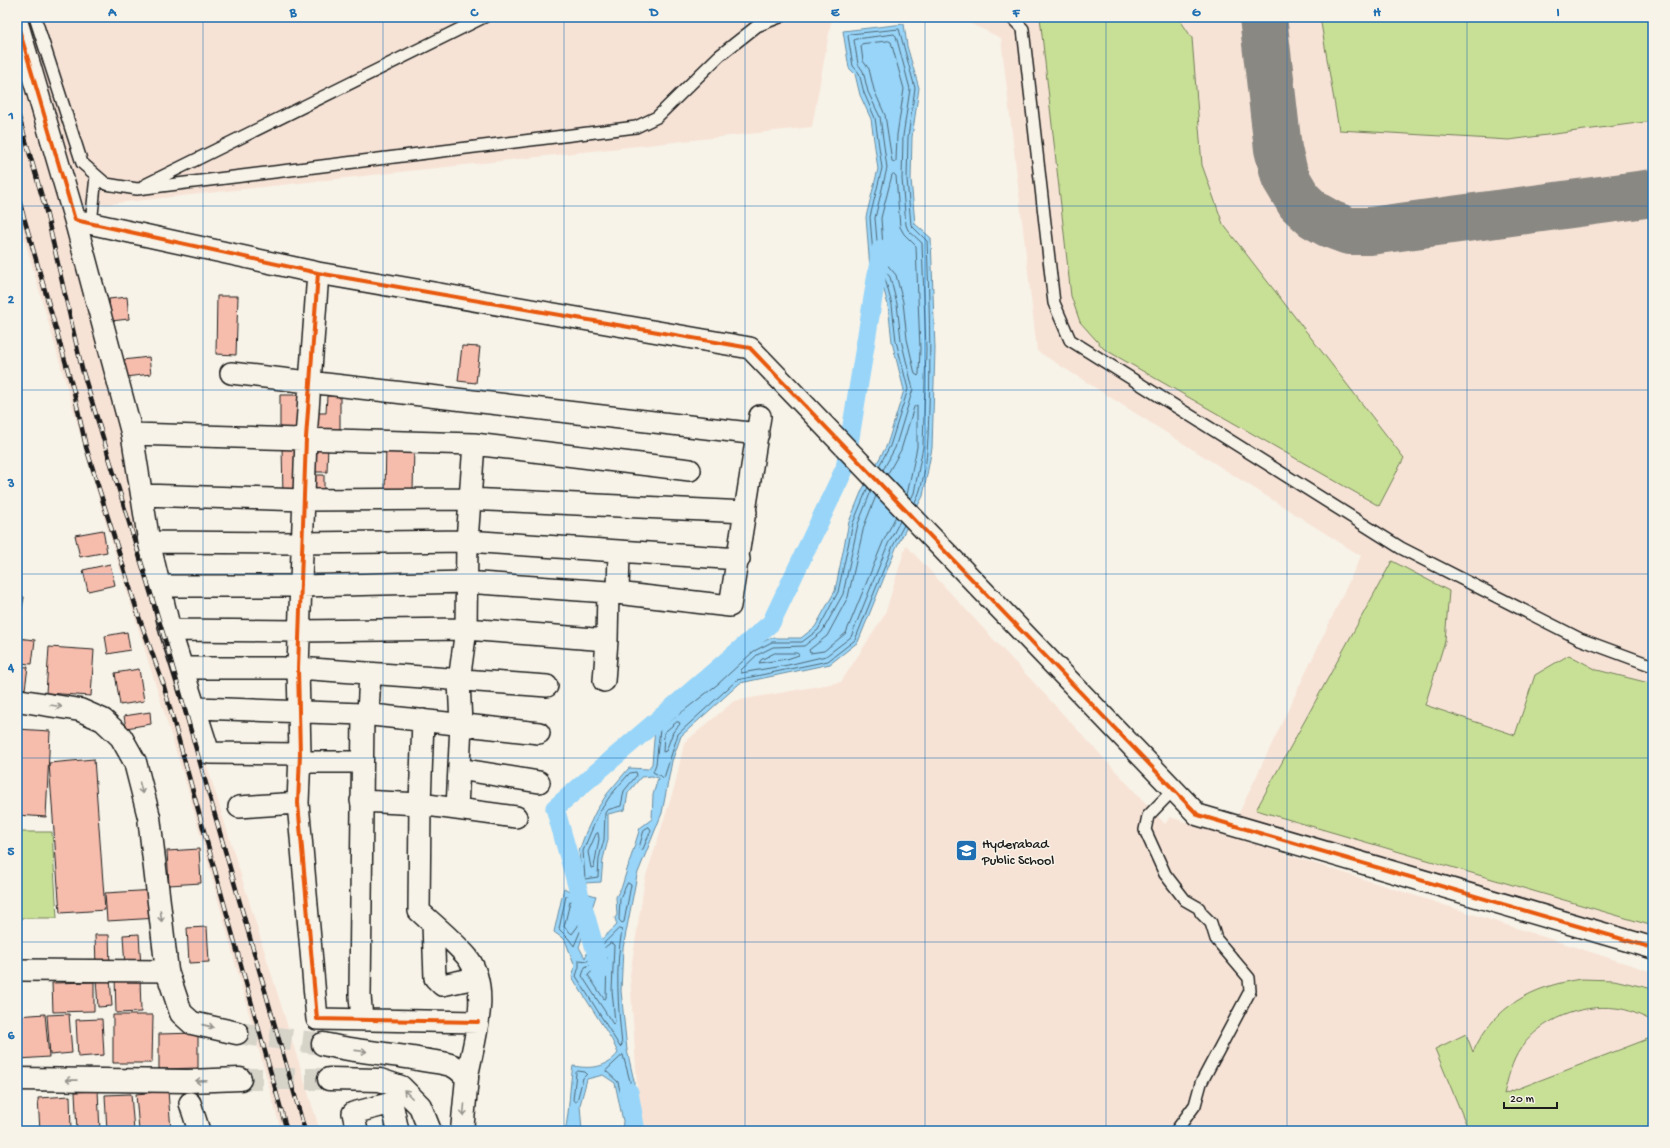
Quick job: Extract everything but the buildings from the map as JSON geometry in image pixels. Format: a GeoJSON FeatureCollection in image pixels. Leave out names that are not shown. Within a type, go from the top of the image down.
{"type":"FeatureCollection","features":[{"type":"Feature","properties":{"kind":"street"},"geometry":{"type":"LineString","coordinates":[[17,22],[83,222],[132,434],[149,542],[170,630],[210,753],[300,754]]}},
{"type":"Feature","properties":{"kind":"street"},"geometry":{"type":"LineString","coordinates":[[83,222],[318,273],[750,348],[915,518],[1198,815],[1653,948]]}},
{"type":"Feature","properties":{"kind":"street"},"geometry":{"type":"LineString","coordinates":[[318,273],[306,438],[302,543],[298,668],[300,754],[301,762],[362,762]]}},
{"type":"Feature","properties":{"kind":"street"},"geometry":{"type":"LineString","coordinates":[[160,586],[301,586],[465,582],[613,593],[730,606],[739,559],[759,425],[231,373]]}},
{"type":"Feature","properties":{"kind":"street"},"geometry":{"type":"LineString","coordinates":[[132,434],[474,444],[690,470]]}},
{"type":"Feature","properties":{"kind":"street"},"geometry":{"type":"LineString","coordinates":[[457,809],[461,724],[459,681],[466,629],[465,582],[469,500],[474,444]]}},
{"type":"Feature","properties":{"kind":"street"},"geometry":{"type":"LineString","coordinates":[[142,495],[304,500],[469,500],[746,512]]}},
{"type":"Feature","properties":{"kind":"street"},"geometry":{"type":"LineString","coordinates":[[149,542],[302,543],[467,541],[739,559]]}},
{"type":"Feature","properties":{"kind":"street"},"geometry":{"type":"LineString","coordinates":[[604,681],[607,640],[619,551]]}},
{"type":"Feature","properties":{"kind":"street"},"geometry":{"type":"LineString","coordinates":[[170,630],[299,631],[466,629],[607,640]]}},
{"type":"Feature","properties":{"kind":"street"},"geometry":{"type":"LineString","coordinates":[[183,668],[298,668],[459,681],[547,686]]}},
{"type":"Feature","properties":{"kind":"street"},"geometry":{"type":"LineString","coordinates":[[362,1020],[360,996],[361,800],[362,762],[370,674]]}},
{"type":"Feature","properties":{"kind":"street"},"geometry":{"type":"LineString","coordinates":[[17,700],[80,710],[103,720],[121,737],[135,762],[149,817],[168,971],[181,1013],[192,1023],[237,1033]]}},
{"type":"Feature","properties":{"kind":"street"},"geometry":{"type":"LineString","coordinates":[[196,708],[366,714],[539,733]]}},
{"type":"Feature","properties":{"kind":"street"},"geometry":{"type":"LineString","coordinates":[[423,720],[420,804],[419,911],[468,959],[480,987],[478,1022],[467,1078],[462,1131]]}},
{"type":"Feature","properties":{"kind":"street"},"geometry":{"type":"LineString","coordinates":[[300,754],[298,803],[317,1019],[478,1022]]}},
{"type":"Feature","properties":{"kind":"street"},"geometry":{"type":"LineString","coordinates":[[458,770],[539,782]]}},
{"type":"Feature","properties":{"kind":"street"},"geometry":{"type":"LineString","coordinates":[[361,800],[420,804],[516,817]]}},
{"type":"Feature","properties":{"kind":"street"},"geometry":{"type":"LineString","coordinates":[[239,807],[298,803]]}},
{"type":"Feature","properties":{"kind":"street"},"geometry":{"type":"LineString","coordinates":[[433,924],[435,978],[442,985],[476,978]]}},
{"type":"Feature","properties":{"kind":"street"},"geometry":{"type":"LineString","coordinates":[[17,970],[168,971]]}},
{"type":"Feature","properties":{"kind":"street"},"geometry":{"type":"LineString","coordinates":[[323,1044],[345,1049],[398,1055],[452,1066],[461,1071],[467,1078]]}},
{"type":"Feature","properties":{"kind":"street"},"geometry":{"type":"LineString","coordinates":[[17,1079],[188,1081],[240,1079]]}},
{"type":"Feature","properties":{"kind":"street"},"geometry":{"type":"LineString","coordinates":[[329,1079],[380,1080],[401,1088],[420,1106],[430,1131]]}},
{"type":"Feature","properties":{"kind":"street"},"geometry":{"type":"LineString","coordinates":[[190,1103],[199,1131]]}},
{"type":"Feature","properties":{"kind":"street"},"geometry":{"type":"LineString","coordinates":[[357,1131],[353,1113],[392,1103],[398,1131]]}},
{"type":"Feature","properties":{"kind":"lane"},"geometry":{"type":"LineString","coordinates":[[35,17],[82,163],[106,184],[137,188],[636,128],[658,117],[719,56],[757,26],[780,17]]}},
{"type":"Feature","properties":{"kind":"lane"},"geometry":{"type":"LineString","coordinates":[[137,188],[484,17]]}},
{"type":"Feature","properties":{"kind":"lane"},"geometry":{"type":"LineString","coordinates":[[1011,17],[1023,29],[1054,303],[1070,340],[1401,548],[1580,639],[1653,666]]}},
{"type":"Feature","properties":{"kind":"lane"},"geometry":{"type":"LineString","coordinates":[[83,222],[96,176]]}},
{"type":"Feature","properties":{"kind":"lane"},"geometry":{"type":"LineString","coordinates":[[1174,789],[1148,816],[1146,830],[1152,846],[1165,874],[1176,886],[1179,894],[1192,905],[1199,908],[1201,914],[1211,923],[1216,939],[1248,978],[1250,991],[1201,1083],[1195,1105],[1176,1131]]}},
{"type":"Feature","properties":{"kind":"shaded area"},"geometry":{"type":"Polygon","coordinates":[[[23,17],[832,17],[812,127],[81,207],[23,17]]]}},
{"type":"Feature","properties":{"kind":"shaded area"},"geometry":{"type":"Polygon","coordinates":[[[956,17],[1653,17],[1653,938],[1238,815],[1361,556],[1037,351],[1001,38],[956,17]]]}},
{"type":"Feature","properties":{"kind":"shaded area"},"geometry":{"type":"Polygon","coordinates":[[[17,57],[125,435],[206,762],[320,1131],[281,1131],[188,790],[106,524],[17,213],[17,57]]]}},
{"type":"Feature","properties":{"kind":"shaded area","name":"Hyderabad Public School"},"geometry":{"type":"Polygon","coordinates":[[[906,545],[1165,824],[1170,817],[1653,972],[1653,1131],[640,1131],[630,975],[645,879],[675,785],[684,743],[734,701],[841,682],[885,614],[906,545]]]}},
{"type":"Feature","properties":{"kind":"green space"},"geometry":{"type":"Polygon","coordinates":[[[1040,17],[1178,17],[1192,38],[1202,165],[1223,224],[1404,458],[1379,506],[1104,349],[1080,322],[1071,296],[1040,17]]]}},
{"type":"Feature","properties":{"kind":"green space"},"geometry":{"type":"Polygon","coordinates":[[[1320,17],[1653,17],[1653,121],[1509,140],[1339,130],[1320,17]]]}},
{"type":"Feature","properties":{"kind":"green space"},"geometry":{"type":"Polygon","coordinates":[[[1392,561],[1449,591],[1445,641],[1425,705],[1515,735],[1535,675],[1569,655],[1597,670],[1653,684],[1653,926],[1256,810],[1392,561]]]}},
{"type":"Feature","properties":{"kind":"green space"},"geometry":{"type":"Polygon","coordinates":[[[17,832],[52,832],[57,918],[17,918],[17,832]]]}},
{"type":"Feature","properties":{"kind":"green space"},"geometry":{"type":"Polygon","coordinates":[[[1581,979],[1614,980],[1653,989],[1653,1021],[1625,1010],[1602,1007],[1576,1011],[1563,1016],[1539,1029],[1521,1048],[1512,1065],[1504,1094],[1653,1037],[1653,1131],[1469,1131],[1435,1049],[1466,1034],[1473,1052],[1492,1022],[1517,1001],[1531,993],[1547,987],[1563,982],[1581,979]]]}},
{"type":"Feature","properties":{"kind":"water"},"geometry":{"type":"Polygon","coordinates":[[[904,24],[907,46],[919,88],[912,137],[911,179],[915,224],[931,238],[935,349],[932,448],[923,496],[896,548],[858,642],[830,664],[740,683],[681,736],[672,761],[662,813],[637,875],[623,948],[621,991],[627,1050],[634,1081],[633,1131],[622,1131],[623,1121],[615,1083],[603,1075],[587,1079],[580,1105],[582,1131],[565,1131],[573,1066],[598,1066],[609,1062],[618,1053],[612,1040],[572,977],[575,966],[565,940],[554,932],[564,888],[571,892],[576,886],[571,876],[581,873],[579,851],[586,832],[596,811],[607,794],[629,768],[648,769],[652,764],[655,728],[715,681],[752,647],[771,638],[801,638],[815,627],[835,591],[849,522],[862,490],[887,445],[904,390],[892,342],[888,305],[881,279],[870,269],[866,217],[878,169],[871,119],[860,95],[855,74],[849,68],[843,31],[904,24]],[[652,776],[641,777],[628,793],[625,810],[608,814],[608,840],[603,859],[601,882],[584,883],[586,893],[596,896],[579,947],[585,958],[590,946],[600,941],[617,925],[615,918],[617,915],[616,897],[622,886],[640,828],[652,819],[653,795],[658,778],[652,776]]]}},
{"type":"Feature","properties":{"kind":"waterway"},"geometry":{"type":"LineString","coordinates":[[601,970],[555,808],[771,623],[845,468],[881,249]]}},
{"type":"Feature","properties":{"kind":"waterway"},"geometry":{"type":"LineString","coordinates":[[629,1092],[635,1126],[632,1131]]}},
{"type":"Feature","properties":{"kind":"taxiway"},"geometry":{"type":"LineString","coordinates":[[1263,17],[1278,149],[1285,177],[1300,202],[1314,215],[1330,224],[1349,231],[1370,231],[1653,193]]}},
{"type":"Feature","properties":{"kind":"tunnel"},"geometry":{"type":"LineString","coordinates":[[237,1033],[323,1044]]}},
{"type":"Feature","properties":{"kind":"tunnel"},"geometry":{"type":"LineString","coordinates":[[240,1079],[329,1079]]}},
{"type":"Feature","properties":{"kind":"railway"},"geometry":{"type":"LineString","coordinates":[[17,110],[45,207],[82,369],[165,640],[305,1131]]}},
{"type":"Feature","properties":{"kind":"railway"},"geometry":{"type":"LineString","coordinates":[[17,193],[74,392],[86,447],[139,617],[163,683],[287,1131]]}},
{"type":"Feature","properties":{"kind":"cycle path"},"geometry":{"type":"LineString","coordinates":[[17,22],[75,220],[318,273],[750,348],[1198,815],[1653,948]]}},
{"type":"Feature","properties":{"kind":"cycle path"},"geometry":{"type":"LineString","coordinates":[[318,273],[306,438],[298,668],[300,754],[298,803],[317,1019],[478,1022]]}},
{"type":"Feature","properties":{"kind":"place","name":"Hyderabad Public School"},"geometry":{"type":"Point","coordinates":[966,851]}}]}
